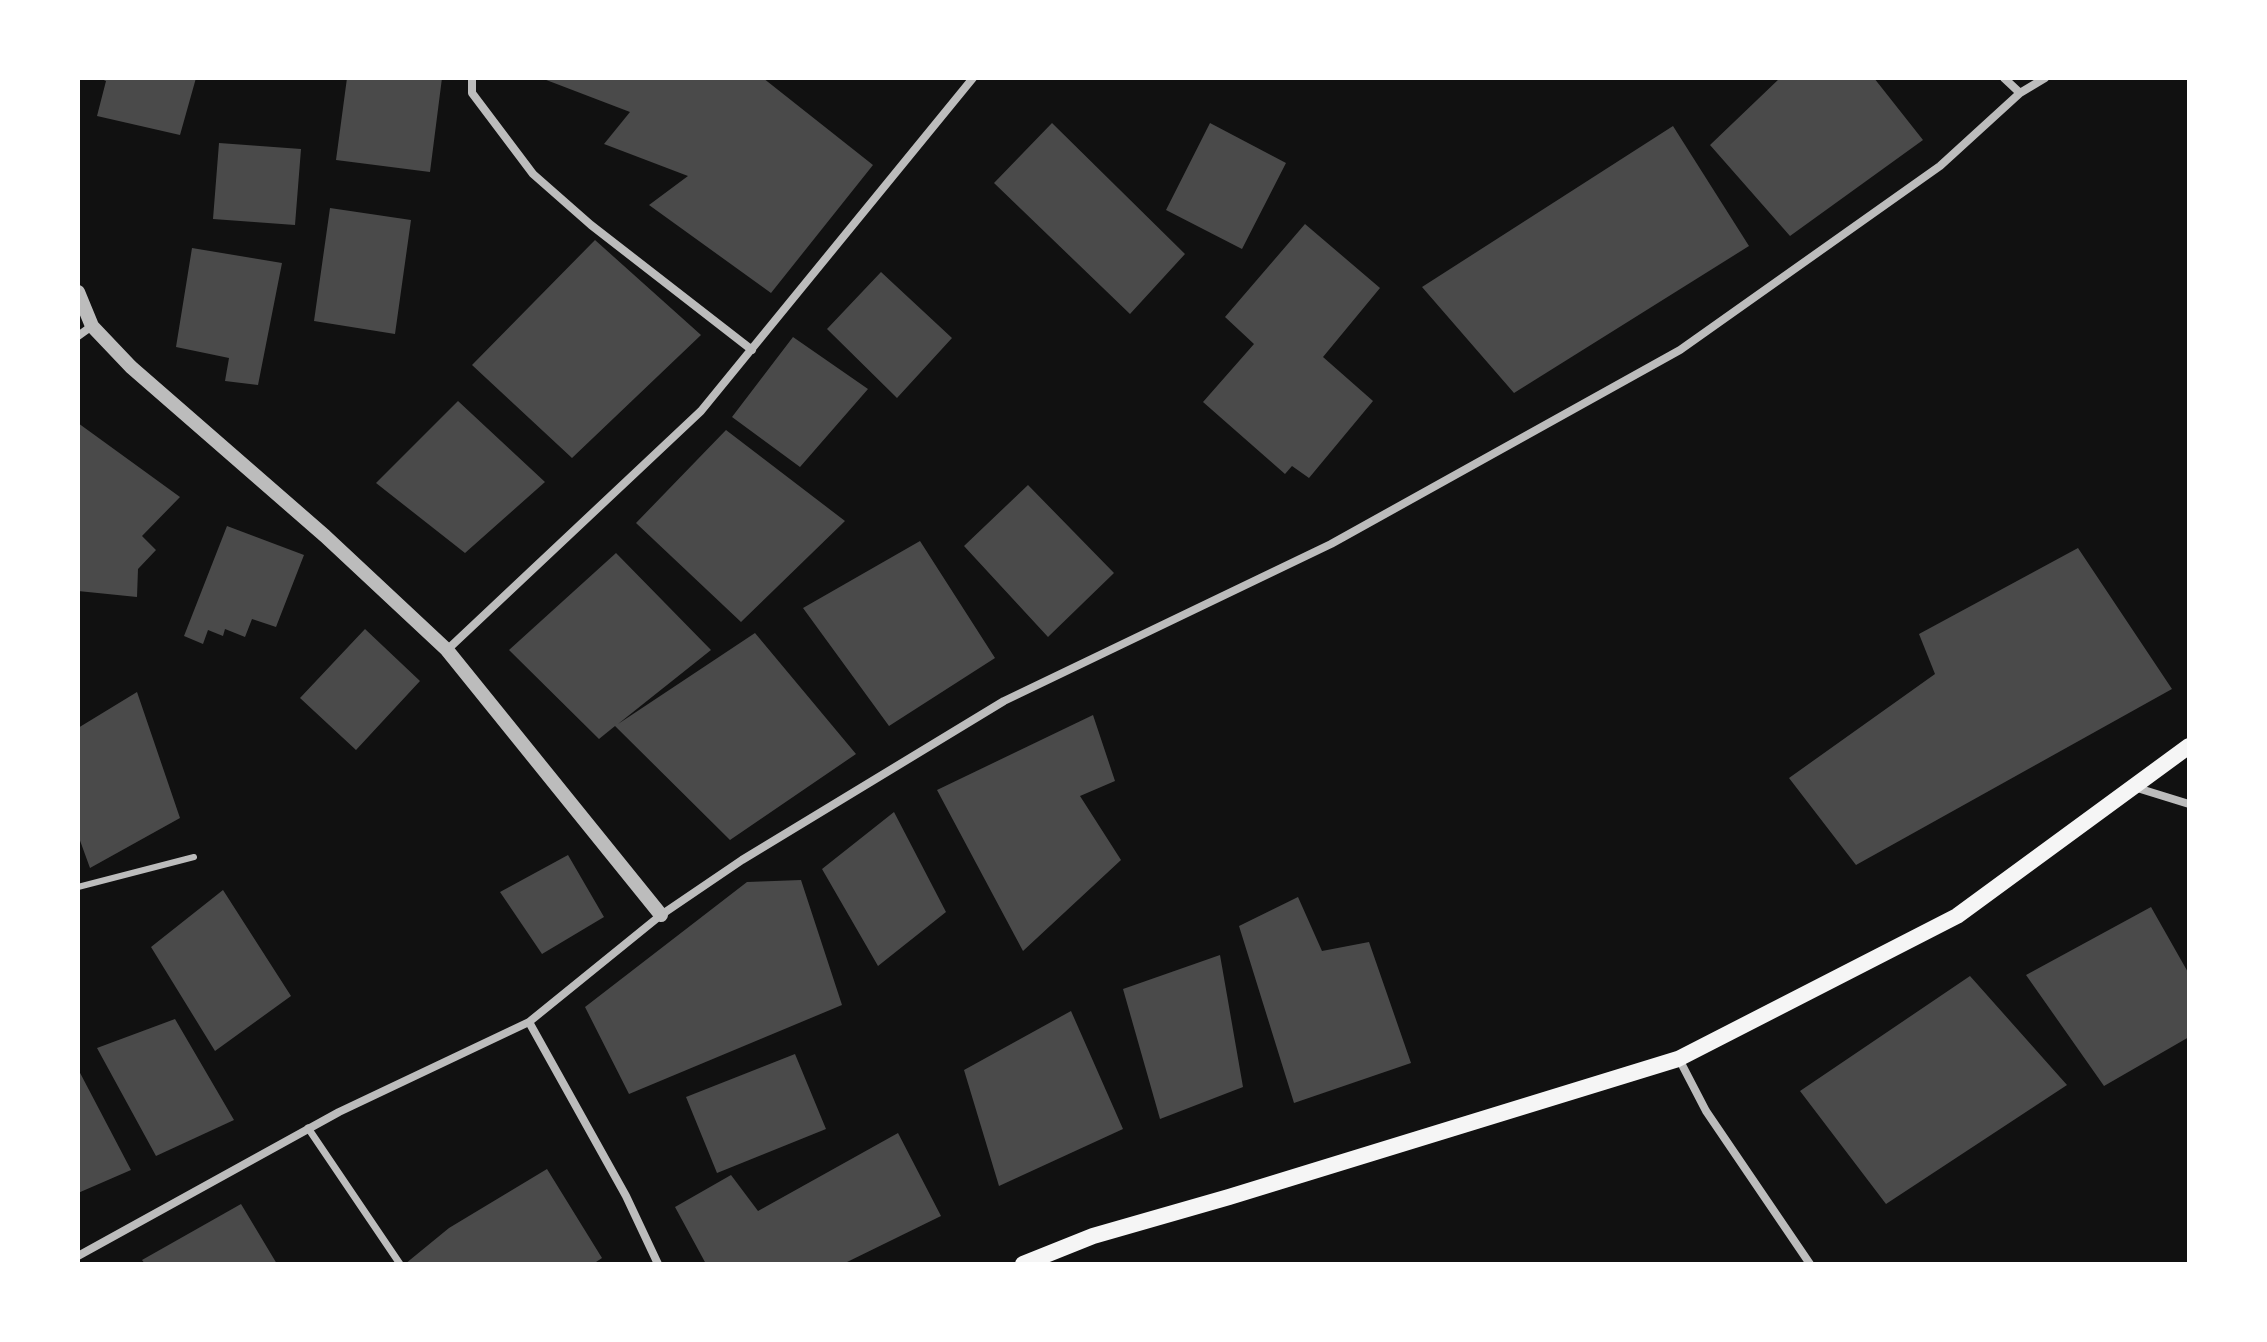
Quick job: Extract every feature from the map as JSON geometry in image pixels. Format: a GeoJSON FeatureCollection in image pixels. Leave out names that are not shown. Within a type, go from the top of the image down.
{"type":"FeatureCollection","features":[{"type":"Feature","properties":{"kind":"main road"},"geometry":{"type":"LineString","coordinates":[[1023,1264],[1093,1236],[1678,1059],[1957,916],[2189,746]]}},
{"type":"Feature","properties":{"kind":"street"},"geometry":{"type":"LineString","coordinates":[[472,78],[472,93],[533,174],[591,225],[752,350]]}},
{"type":"Feature","properties":{"kind":"street"},"geometry":{"type":"LineString","coordinates":[[447,650],[701,411],[973,78]]}},
{"type":"Feature","properties":{"kind":"street"},"geometry":{"type":"LineString","coordinates":[[2004,78],[2020,93]]}},
{"type":"Feature","properties":{"kind":"street"},"geometry":{"type":"LineString","coordinates":[[78,1256],[308,1128],[529,1022],[661,915],[742,860],[1004,701],[1331,544],[1680,350],[1940,166],[2020,93],[2045,78]]}},
{"type":"Feature","properties":{"kind":"street"},"geometry":{"type":"LineString","coordinates":[[78,292],[92,326],[131,367],[325,536],[447,650],[661,915]]}},
{"type":"Feature","properties":{"kind":"street"},"geometry":{"type":"LineString","coordinates":[[78,336],[92,326]]}},
{"type":"Feature","properties":{"kind":"street"},"geometry":{"type":"LineString","coordinates":[[2133,787],[2189,804]]}},
{"type":"Feature","properties":{"kind":"street"},"geometry":{"type":"LineString","coordinates":[[529,1022],[626,1196],[658,1264]]}},
{"type":"Feature","properties":{"kind":"street"},"geometry":{"type":"LineString","coordinates":[[1678,1059],[1706,1111],[1810,1264]]}},
{"type":"Feature","properties":{"kind":"street"},"geometry":{"type":"LineString","coordinates":[[308,1128],[400,1264]]}},
{"type":"Feature","properties":{"kind":"lane"},"geometry":{"type":"LineString","coordinates":[[78,887],[194,857]]}},
{"type":"Feature","properties":{"kind":"building"},"geometry":{"type":"Polygon","coordinates":[[[99,78],[196,78],[180,135],[97,116],[106,81],[99,78]]]}},
{"type":"Feature","properties":{"kind":"building"},"geometry":{"type":"Polygon","coordinates":[[[347,78],[442,78],[430,172],[336,160],[347,78]]]}},
{"type":"Feature","properties":{"kind":"building"},"geometry":{"type":"Polygon","coordinates":[[[541,78],[763,78],[873,165],[771,293],[649,205],[688,176],[604,144],[630,112],[541,78]]]}},
{"type":"Feature","properties":{"kind":"building"},"geometry":{"type":"Polygon","coordinates":[[[1780,78],[1874,78],[1923,140],[1790,236],[1710,145],[1780,78]]]}},
{"type":"Feature","properties":{"kind":"building"},"geometry":{"type":"Polygon","coordinates":[[[1052,123],[1185,254],[1130,314],[994,183],[1052,123]]]}},
{"type":"Feature","properties":{"kind":"building"},"geometry":{"type":"Polygon","coordinates":[[[1210,123],[1286,163],[1242,249],[1166,210],[1210,123]]]}},
{"type":"Feature","properties":{"kind":"building"},"geometry":{"type":"Polygon","coordinates":[[[1673,126],[1749,246],[1514,393],[1422,287],[1673,126]]]}},
{"type":"Feature","properties":{"kind":"building"},"geometry":{"type":"Polygon","coordinates":[[[219,143],[301,149],[295,225],[213,219],[219,143]]]}},
{"type":"Feature","properties":{"kind":"building"},"geometry":{"type":"Polygon","coordinates":[[[330,208],[411,220],[395,334],[314,321],[330,208]]]}},
{"type":"Feature","properties":{"kind":"building"},"geometry":{"type":"Polygon","coordinates":[[[1305,224],[1380,288],[1323,357],[1373,401],[1309,478],[1292,466],[1285,474],[1203,402],[1254,344],[1225,317],[1305,224]]]}},
{"type":"Feature","properties":{"kind":"building"},"geometry":{"type":"Polygon","coordinates":[[[595,240],[701,335],[572,458],[472,365],[595,240]]]}},
{"type":"Feature","properties":{"kind":"building"},"geometry":{"type":"Polygon","coordinates":[[[192,248],[282,263],[258,385],[225,381],[229,358],[176,347],[192,248]]]}},
{"type":"Feature","properties":{"kind":"building"},"geometry":{"type":"Polygon","coordinates":[[[881,272],[952,338],[897,398],[827,329],[881,272]]]}},
{"type":"Feature","properties":{"kind":"building"},"geometry":{"type":"Polygon","coordinates":[[[793,337],[868,389],[800,467],[732,417],[793,337]]]}},
{"type":"Feature","properties":{"kind":"building"},"geometry":{"type":"Polygon","coordinates":[[[458,401],[545,482],[465,553],[376,483],[458,401]]]}},
{"type":"Feature","properties":{"kind":"building"},"geometry":{"type":"Polygon","coordinates":[[[78,423],[180,497],[142,536],[156,550],[138,569],[137,597],[78,591],[78,423]]]}},
{"type":"Feature","properties":{"kind":"building"},"geometry":{"type":"Polygon","coordinates":[[[726,430],[845,521],[741,622],[636,523],[726,430]]]}},
{"type":"Feature","properties":{"kind":"building"},"geometry":{"type":"Polygon","coordinates":[[[1028,485],[1114,573],[1048,637],[964,546],[1028,485]]]}},
{"type":"Feature","properties":{"kind":"building"},"geometry":{"type":"Polygon","coordinates":[[[227,526],[304,555],[276,627],[252,619],[245,637],[225,629],[223,636],[208,630],[203,644],[184,636],[227,526]]]}},
{"type":"Feature","properties":{"kind":"building"},"geometry":{"type":"Polygon","coordinates":[[[920,541],[995,658],[889,726],[803,608],[920,541]]]}},
{"type":"Feature","properties":{"kind":"building"},"geometry":{"type":"Polygon","coordinates":[[[2078,548],[2172,689],[1856,865],[1789,778],[1935,674],[1919,634],[2078,548]]]}},
{"type":"Feature","properties":{"kind":"building"},"geometry":{"type":"Polygon","coordinates":[[[616,553],[711,650],[618,724],[755,633],[856,754],[730,840],[615,726],[599,739],[509,650],[616,553]]]}},
{"type":"Feature","properties":{"kind":"building"},"geometry":{"type":"Polygon","coordinates":[[[365,629],[420,681],[356,750],[300,698],[365,629]]]}},
{"type":"Feature","properties":{"kind":"building"},"geometry":{"type":"Polygon","coordinates":[[[137,692],[180,818],[90,868],[78,835],[78,728],[137,692]]]}},
{"type":"Feature","properties":{"kind":"building"},"geometry":{"type":"Polygon","coordinates":[[[1093,715],[1115,781],[1080,796],[1121,860],[1023,951],[937,790],[1093,715]]]}},
{"type":"Feature","properties":{"kind":"building"},"geometry":{"type":"Polygon","coordinates":[[[894,812],[946,912],[878,966],[822,869],[894,812]]]}},
{"type":"Feature","properties":{"kind":"building"},"geometry":{"type":"Polygon","coordinates":[[[568,855],[604,917],[542,954],[500,892],[568,855]]]}},
{"type":"Feature","properties":{"kind":"building"},"geometry":{"type":"Polygon","coordinates":[[[801,880],[842,1005],[629,1094],[585,1007],[747,882],[801,880]]]}},
{"type":"Feature","properties":{"kind":"building"},"geometry":{"type":"Polygon","coordinates":[[[223,890],[291,996],[215,1051],[151,947],[223,890]]]}},
{"type":"Feature","properties":{"kind":"building"},"geometry":{"type":"Polygon","coordinates":[[[1298,897],[1322,951],[1369,942],[1411,1063],[1294,1103],[1239,926],[1298,897]]]}},
{"type":"Feature","properties":{"kind":"building"},"geometry":{"type":"Polygon","coordinates":[[[2151,907],[2189,974],[2189,1037],[2104,1086],[2026,975],[2151,907]]]}},
{"type":"Feature","properties":{"kind":"building"},"geometry":{"type":"Polygon","coordinates":[[[1220,955],[1243,1087],[1160,1119],[1123,989],[1220,955]]]}},
{"type":"Feature","properties":{"kind":"building"},"geometry":{"type":"Polygon","coordinates":[[[1970,976],[2067,1085],[1886,1204],[1800,1091],[1970,976]]]}},
{"type":"Feature","properties":{"kind":"building"},"geometry":{"type":"Polygon","coordinates":[[[1071,1011],[1123,1129],[999,1186],[964,1070],[1071,1011]]]}},
{"type":"Feature","properties":{"kind":"building"},"geometry":{"type":"Polygon","coordinates":[[[175,1019],[234,1120],[156,1156],[97,1048],[175,1019]]]}},
{"type":"Feature","properties":{"kind":"building"},"geometry":{"type":"Polygon","coordinates":[[[795,1054],[826,1129],[717,1173],[686,1097],[795,1054]]]}},
{"type":"Feature","properties":{"kind":"building"},"geometry":{"type":"Polygon","coordinates":[[[78,1069],[131,1170],[78,1193],[78,1069]]]}},
{"type":"Feature","properties":{"kind":"building"},"geometry":{"type":"Polygon","coordinates":[[[898,1133],[941,1216],[843,1264],[706,1264],[675,1207],[731,1175],[758,1211],[898,1133]]]}},
{"type":"Feature","properties":{"kind":"building"},"geometry":{"type":"Polygon","coordinates":[[[547,1169],[602,1258],[593,1264],[405,1264],[449,1228],[547,1169]]]}},
{"type":"Feature","properties":{"kind":"building"},"geometry":{"type":"Polygon","coordinates":[[[241,1204],[277,1264],[145,1264],[142,1260],[241,1204]]]}}]}
